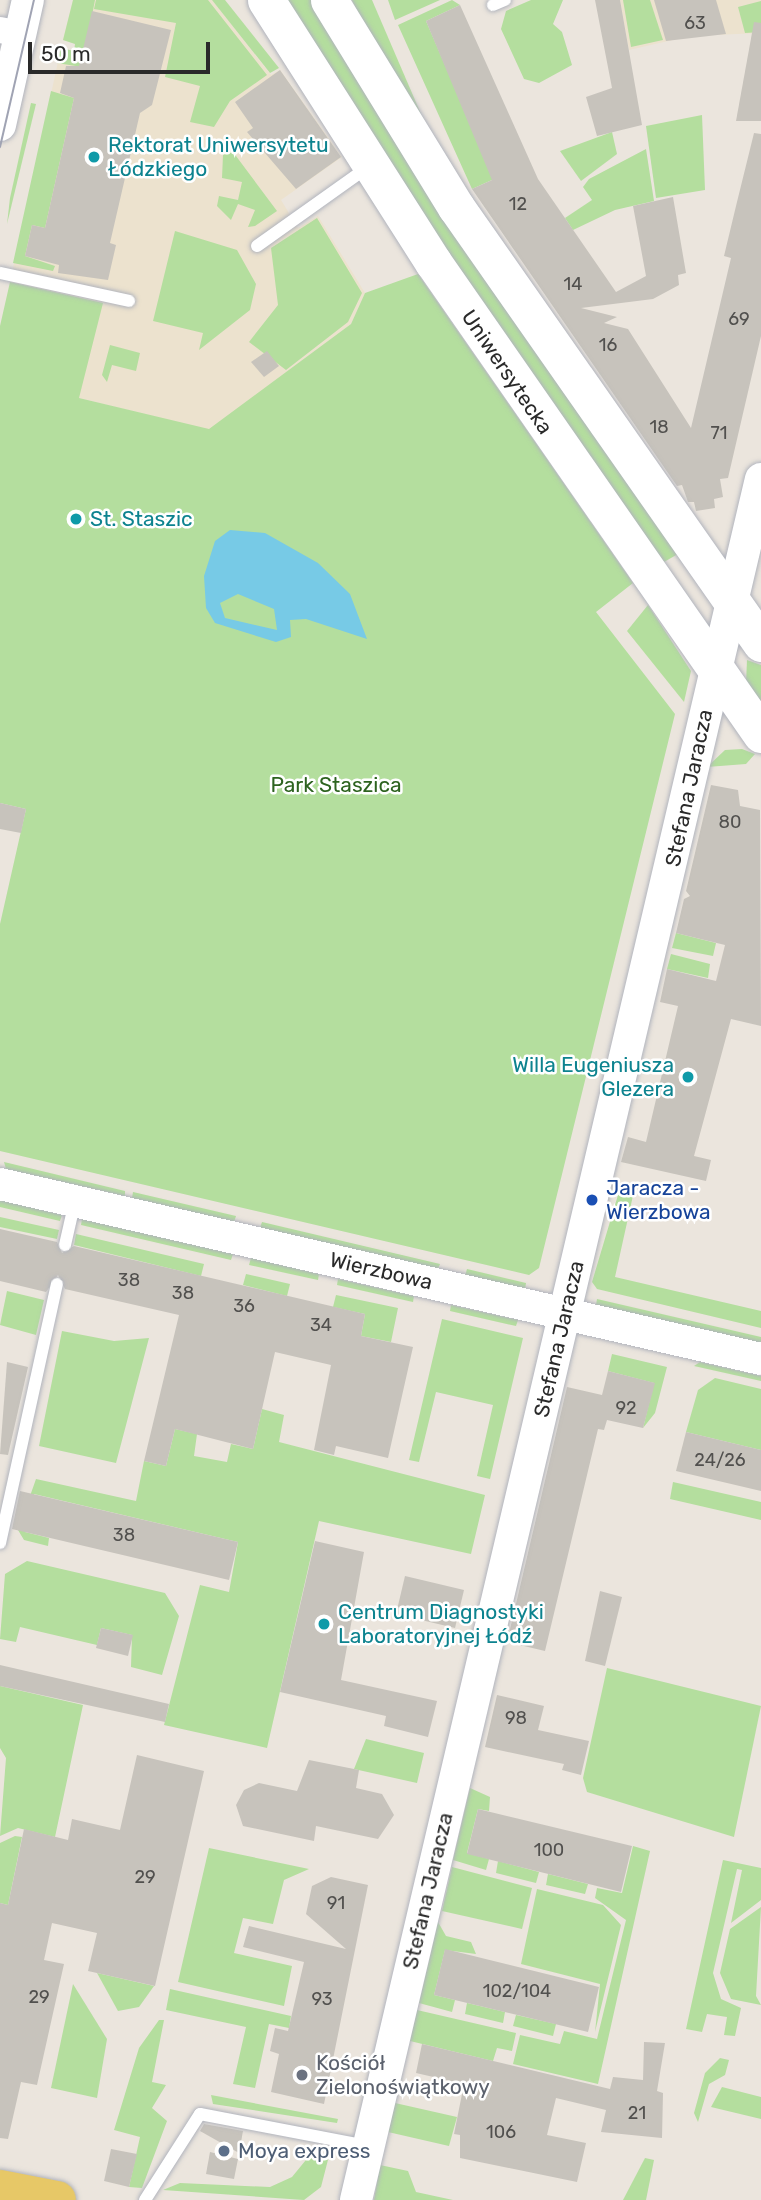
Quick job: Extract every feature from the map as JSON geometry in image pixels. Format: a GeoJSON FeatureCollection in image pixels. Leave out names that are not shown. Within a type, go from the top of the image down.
{"type":"FeatureCollection","features":[{"type":"Feature","properties":{"kind":"main road","name":"Uniwersytecka"},"geometry":{"type":"LineString","coordinates":[[266,0],[371,165],[715,673],[761,734]]}},
{"type":"Feature","properties":{"kind":"main road"},"geometry":{"type":"LineString","coordinates":[[329,0],[456,207],[761,643]]}},
{"type":"Feature","properties":{"kind":"main road"},"geometry":{"type":"LineString","coordinates":[[0,2189],[57,2200]]}},
{"type":"Feature","properties":{"kind":"street"},"geometry":{"type":"LineString","coordinates":[[0,125],[10,32],[29,0]]}},
{"type":"Feature","properties":{"kind":"street","name":"Stefana Jaracza"},"geometry":{"type":"LineString","coordinates":[[356,2200],[761,479]]}},
{"type":"Feature","properties":{"kind":"street","name":"Wierzbowa"},"geometry":{"type":"LineString","coordinates":[[0,1184],[761,1359]]}},
{"type":"Feature","properties":{"kind":"lane"},"geometry":{"type":"LineString","coordinates":[[257,246],[371,165]]}},
{"type":"Feature","properties":{"kind":"lane"},"geometry":{"type":"LineString","coordinates":[[0,272],[129,301]]}},
{"type":"Feature","properties":{"kind":"lane"},"geometry":{"type":"LineString","coordinates":[[65,1245],[75,1201]]}},
{"type":"Feature","properties":{"kind":"lane"},"geometry":{"type":"LineString","coordinates":[[0,1543],[57,1284]]}},
{"type":"Feature","properties":{"kind":"lane"},"geometry":{"type":"LineString","coordinates":[[145,2200],[164,2178],[200,2114],[368,2146]]}},
{"type":"Feature","properties":{"kind":"shaded area"},"geometry":{"type":"Polygon","coordinates":[[[73,0],[212,0],[271,75],[280,70],[342,157],[281,200],[298,228],[318,216],[365,293],[351,324],[209,430],[79,398],[10,282],[61,48],[74,52],[76,44],[63,40],[73,0]]]}},
{"type":"Feature","properties":{"kind":"shaded area"},"geometry":{"type":"Polygon","coordinates":[[[620,0],[761,0],[761,33],[690,36],[629,50],[620,0]]]}},
{"type":"Feature","properties":{"kind":"green space"},"geometry":{"type":"Polygon","coordinates":[[[73,0],[95,0],[82,67],[57,63],[61,48],[74,51],[75,44],[63,40],[73,0]]]}},
{"type":"Feature","properties":{"kind":"green space"},"geometry":{"type":"Polygon","coordinates":[[[96,0],[208,0],[267,75],[230,101],[214,127],[190,122],[200,86],[165,77],[176,23],[94,9],[96,0]]]}},
{"type":"Feature","properties":{"kind":"green space"},"geometry":{"type":"Polygon","coordinates":[[[212,0],[225,0],[279,68],[270,73],[212,0]]]}},
{"type":"Feature","properties":{"kind":"green space"},"geometry":{"type":"Polygon","coordinates":[[[282,0],[313,0],[678,554],[664,562],[570,441],[282,0]]]}},
{"type":"Feature","properties":{"kind":"green space"},"geometry":{"type":"Polygon","coordinates":[[[352,0],[372,0],[427,128],[360,18],[352,0]]]}},
{"type":"Feature","properties":{"kind":"green space"},"geometry":{"type":"Polygon","coordinates":[[[388,0],[440,0],[395,20],[388,0]]]}},
{"type":"Feature","properties":{"kind":"green space"},"geometry":{"type":"Polygon","coordinates":[[[452,0],[460,5],[426,21],[494,179],[472,189],[398,25],[452,0]]]}},
{"type":"Feature","properties":{"kind":"green space"},"geometry":{"type":"Polygon","coordinates":[[[531,0],[563,0],[553,24],[562,32],[572,65],[539,83],[524,79],[501,29],[506,11],[531,0]]]}},
{"type":"Feature","properties":{"kind":"green space"},"geometry":{"type":"Polygon","coordinates":[[[623,0],[650,0],[663,40],[631,47],[623,0]]]}},
{"type":"Feature","properties":{"kind":"green space"},"geometry":{"type":"Polygon","coordinates":[[[761,1],[761,32],[745,33],[738,7],[761,1]]]}},
{"type":"Feature","properties":{"kind":"green space"},"geometry":{"type":"Polygon","coordinates":[[[51,91],[74,98],[45,228],[32,225],[25,256],[55,266],[53,271],[13,263],[51,91]]]}},
{"type":"Feature","properties":{"kind":"green space"},"geometry":{"type":"Polygon","coordinates":[[[31,103],[36,104],[7,224],[10,198],[31,103]]]}},
{"type":"Feature","properties":{"kind":"green space"},"geometry":{"type":"Polygon","coordinates":[[[702,115],[705,190],[656,198],[646,126],[702,115]]]}},
{"type":"Feature","properties":{"kind":"green space"},"geometry":{"type":"Polygon","coordinates":[[[612,132],[617,154],[581,181],[560,151],[612,132]]]}},
{"type":"Feature","properties":{"kind":"green space"},"geometry":{"type":"Polygon","coordinates":[[[646,149],[654,201],[615,210],[573,230],[565,218],[592,200],[583,187],[589,179],[646,149]]]}},
{"type":"Feature","properties":{"kind":"green space"},"geometry":{"type":"Polygon","coordinates":[[[233,152],[277,211],[255,226],[248,227],[255,210],[238,204],[231,220],[217,206],[219,196],[238,200],[242,182],[222,178],[223,155],[233,152]]]}},
{"type":"Feature","properties":{"kind":"green space"},"geometry":{"type":"Polygon","coordinates":[[[317,218],[362,293],[348,322],[286,370],[249,342],[278,305],[271,248],[317,218]]]}},
{"type":"Feature","properties":{"kind":"green space"},"geometry":{"type":"Polygon","coordinates":[[[175,231],[237,250],[256,284],[250,310],[199,350],[203,333],[153,321],[175,231]]]}},
{"type":"Feature","properties":{"kind":"green space","name":"Park Staszica"},"geometry":{"type":"Polygon","coordinates":[[[418,274],[633,583],[596,612],[675,714],[539,1268],[529,1275],[0,1151],[0,924],[26,809],[0,803],[0,326],[10,282],[103,303],[79,398],[209,429],[351,324],[365,293],[418,274]]]}},
{"type":"Feature","properties":{"kind":"green space"},"geometry":{"type":"Polygon","coordinates":[[[110,345],[140,353],[136,371],[112,365],[107,382],[102,375],[110,345]]]}},
{"type":"Feature","properties":{"kind":"green space"},"geometry":{"type":"Polygon","coordinates":[[[648,605],[691,671],[684,702],[627,631],[648,605]]]}},
{"type":"Feature","properties":{"kind":"green space"},"geometry":{"type":"Polygon","coordinates":[[[747,660],[761,665],[761,714],[746,683],[747,660]]]}},
{"type":"Feature","properties":{"kind":"green space"},"geometry":{"type":"Polygon","coordinates":[[[742,749],[755,754],[746,764],[707,767],[725,750],[742,749]]]}},
{"type":"Feature","properties":{"kind":"green space"},"geometry":{"type":"Polygon","coordinates":[[[676,933],[716,943],[713,956],[672,948],[676,933]]]}},
{"type":"Feature","properties":{"kind":"green space"},"geometry":{"type":"Polygon","coordinates":[[[671,954],[710,964],[708,978],[667,969],[671,954]]]}},
{"type":"Feature","properties":{"kind":"green space"},"geometry":{"type":"Polygon","coordinates":[[[4,1162],[125,1191],[125,1196],[6,1169],[4,1162]]]}},
{"type":"Feature","properties":{"kind":"green space"},"geometry":{"type":"Polygon","coordinates":[[[615,1187],[634,1191],[615,1277],[761,1311],[761,1328],[597,1289],[592,1282],[618,1195],[615,1187]]]}},
{"type":"Feature","properties":{"kind":"green space"},"geometry":{"type":"Polygon","coordinates":[[[133,1192],[236,1216],[234,1222],[132,1198],[133,1192]]]}},
{"type":"Feature","properties":{"kind":"green space"},"geometry":{"type":"Polygon","coordinates":[[[0,1200],[62,1215],[60,1221],[0,1207],[0,1200]]]}},
{"type":"Feature","properties":{"kind":"green space"},"geometry":{"type":"Polygon","coordinates":[[[0,1217],[59,1230],[57,1239],[0,1227],[0,1217]]]}},
{"type":"Feature","properties":{"kind":"green space"},"geometry":{"type":"Polygon","coordinates":[[[82,1219],[233,1254],[231,1260],[81,1225],[82,1219]]]}},
{"type":"Feature","properties":{"kind":"green space"},"geometry":{"type":"Polygon","coordinates":[[[262,1222],[440,1264],[438,1269],[260,1228],[262,1222]]]}},
{"type":"Feature","properties":{"kind":"green space"},"geometry":{"type":"Polygon","coordinates":[[[76,1234],[204,1264],[201,1276],[74,1245],[76,1234]]]}},
{"type":"Feature","properties":{"kind":"green space"},"geometry":{"type":"Polygon","coordinates":[[[251,1258],[319,1274],[318,1280],[249,1265],[251,1258]]]}},
{"type":"Feature","properties":{"kind":"green space"},"geometry":{"type":"Polygon","coordinates":[[[467,1269],[526,1283],[525,1290],[465,1276],[467,1269]]]}},
{"type":"Feature","properties":{"kind":"green space"},"geometry":{"type":"Polygon","coordinates":[[[246,1274],[290,1284],[287,1296],[243,1285],[246,1274]]]}},
{"type":"Feature","properties":{"kind":"green space"},"geometry":{"type":"Polygon","coordinates":[[[338,1279],[414,1296],[413,1302],[337,1285],[338,1279]]]}},
{"type":"Feature","properties":{"kind":"green space"},"geometry":{"type":"Polygon","coordinates":[[[7,1291],[44,1300],[36,1335],[0,1325],[7,1291]]]}},
{"type":"Feature","properties":{"kind":"green space"},"geometry":{"type":"Polygon","coordinates":[[[336,1295],[398,1308],[391,1342],[361,1336],[365,1314],[333,1307],[336,1295]]]}},
{"type":"Feature","properties":{"kind":"green space"},"geometry":{"type":"Polygon","coordinates":[[[597,1299],[761,1337],[761,1343],[596,1305],[597,1299]]]}},
{"type":"Feature","properties":{"kind":"green space"},"geometry":{"type":"Polygon","coordinates":[[[451,1305],[518,1320],[516,1326],[450,1311],[451,1305]]]}},
{"type":"Feature","properties":{"kind":"green space"},"geometry":{"type":"Polygon","coordinates":[[[442,1319],[523,1338],[490,1479],[477,1476],[493,1405],[436,1392],[419,1462],[409,1460],[442,1319]]]}},
{"type":"Feature","properties":{"kind":"green space"},"geometry":{"type":"Polygon","coordinates":[[[62,1331],[114,1341],[149,1338],[116,1463],[39,1446],[62,1331]]]}},
{"type":"Feature","properties":{"kind":"green space"},"geometry":{"type":"Polygon","coordinates":[[[612,1354],[667,1367],[655,1413],[643,1428],[654,1383],[608,1371],[612,1354]]]}},
{"type":"Feature","properties":{"kind":"green space"},"geometry":{"type":"Polygon","coordinates":[[[700,1362],[761,1376],[761,1381],[694,1366],[700,1362]]]}},
{"type":"Feature","properties":{"kind":"green space"},"geometry":{"type":"Polygon","coordinates":[[[715,1378],[761,1389],[761,1450],[686,1432],[698,1390],[715,1378]]]}},
{"type":"Feature","properties":{"kind":"green space"},"geometry":{"type":"Polygon","coordinates":[[[262,1409],[284,1415],[279,1442],[485,1495],[471,1554],[319,1521],[267,1748],[164,1725],[200,1585],[229,1592],[238,1542],[34,1494],[25,1532],[49,1538],[48,1546],[24,1540],[18,1530],[36,1479],[136,1501],[144,1461],[166,1466],[175,1429],[197,1434],[194,1456],[227,1462],[231,1444],[253,1449],[262,1409]]]}},
{"type":"Feature","properties":{"kind":"green space"},"geometry":{"type":"Polygon","coordinates":[[[673,1482],[761,1502],[761,1520],[670,1499],[673,1482]]]}},
{"type":"Feature","properties":{"kind":"green space"},"geometry":{"type":"Polygon","coordinates":[[[27,1561],[165,1593],[179,1616],[162,1675],[131,1667],[132,1635],[101,1628],[97,1645],[20,1627],[16,1642],[0,1639],[5,1574],[27,1561]]]}},
{"type":"Feature","properties":{"kind":"green space"},"geometry":{"type":"Polygon","coordinates":[[[607,1668],[761,1706],[734,1837],[587,1792],[583,1778],[607,1668]]]}},
{"type":"Feature","properties":{"kind":"green space"},"geometry":{"type":"Polygon","coordinates":[[[0,1686],[83,1705],[55,1837],[18,1828],[0,1836],[6,1758],[0,1748],[0,1686]]]}},
{"type":"Feature","properties":{"kind":"green space"},"geometry":{"type":"Polygon","coordinates":[[[366,1739],[424,1753],[417,1783],[354,1769],[366,1739]]]}},
{"type":"Feature","properties":{"kind":"green space"},"geometry":{"type":"Polygon","coordinates":[[[470,1788],[490,1797],[489,1811],[478,1809],[467,1853],[489,1859],[486,1870],[453,1860],[470,1788]]]}},
{"type":"Feature","properties":{"kind":"green space"},"geometry":{"type":"Polygon","coordinates":[[[15,1836],[22,1837],[8,1905],[0,1903],[0,1843],[15,1836]]]}},
{"type":"Feature","properties":{"kind":"green space"},"geometry":{"type":"Polygon","coordinates":[[[633,1846],[650,1851],[598,2084],[513,2064],[520,2035],[560,2044],[564,2031],[597,2039],[626,1920],[595,1898],[597,1888],[622,1893],[633,1846]]]}},
{"type":"Feature","properties":{"kind":"green space"},"geometry":{"type":"Polygon","coordinates":[[[209,1848],[309,1869],[284,1880],[273,1924],[243,1918],[234,1953],[292,1966],[284,2006],[178,1982],[209,1848]]]}},
{"type":"Feature","properties":{"kind":"green space"},"geometry":{"type":"Polygon","coordinates":[[[723,1860],[761,1868],[761,1900],[731,1923],[742,1870],[737,1869],[713,1973],[721,1999],[741,2008],[735,2036],[724,2035],[727,2017],[707,2014],[702,2032],[686,2029],[723,1860]]]}},
{"type":"Feature","properties":{"kind":"green space"},"geometry":{"type":"Polygon","coordinates":[[[498,1861],[539,1872],[536,1883],[496,1873],[498,1861]]]}},
{"type":"Feature","properties":{"kind":"green space"},"geometry":{"type":"Polygon","coordinates":[[[452,1867],[532,1888],[522,1929],[442,1911],[452,1867]]]}},
{"type":"Feature","properties":{"kind":"green space"},"geometry":{"type":"Polygon","coordinates":[[[548,1874],[588,1884],[585,1894],[546,1885],[548,1874]]]}},
{"type":"Feature","properties":{"kind":"green space"},"geometry":{"type":"Polygon","coordinates":[[[537,1889],[603,1905],[621,1925],[595,2032],[600,1984],[521,1964],[537,1889]]]}},
{"type":"Feature","properties":{"kind":"green space"},"geometry":{"type":"Polygon","coordinates":[[[761,1907],[756,1996],[761,2005],[731,1999],[720,1973],[730,1929],[761,1907]]]}},
{"type":"Feature","properties":{"kind":"green space"},"geometry":{"type":"Polygon","coordinates":[[[438,1922],[446,1936],[471,1942],[476,1954],[445,1950],[434,1995],[455,2000],[452,2012],[419,2003],[438,1922]]]}},
{"type":"Feature","properties":{"kind":"green space"},"geometry":{"type":"Polygon","coordinates":[[[97,1973],[154,1986],[139,2007],[118,2011],[97,1973]]]}},
{"type":"Feature","properties":{"kind":"green space"},"geometry":{"type":"Polygon","coordinates":[[[73,1984],[107,2039],[97,2098],[51,2088],[73,1984]]]}},
{"type":"Feature","properties":{"kind":"green space"},"geometry":{"type":"Polygon","coordinates":[[[170,1989],[291,2016],[289,2028],[269,2024],[255,2088],[233,2084],[246,2027],[166,2010],[170,1989]]]}},
{"type":"Feature","properties":{"kind":"green space"},"geometry":{"type":"Polygon","coordinates":[[[467,2003],[505,2012],[503,2023],[465,2014],[467,2003]]]}},
{"type":"Feature","properties":{"kind":"green space"},"geometry":{"type":"Polygon","coordinates":[[[417,2010],[516,2033],[512,2051],[497,2048],[493,2061],[410,2041],[417,2010]]]}},
{"type":"Feature","properties":{"kind":"green space"},"geometry":{"type":"Polygon","coordinates":[[[516,2015],[556,2024],[553,2036],[513,2026],[516,2015]]]}},
{"type":"Feature","properties":{"kind":"green space"},"geometry":{"type":"Polygon","coordinates":[[[159,2020],[164,2020],[152,2082],[166,2085],[152,2108],[167,2121],[142,2188],[129,2187],[140,2137],[114,2130],[139,2048],[159,2020]]]}},
{"type":"Feature","properties":{"kind":"green space"},"geometry":{"type":"Polygon","coordinates":[[[720,2058],[729,2060],[725,2075],[709,2084],[698,2122],[694,2113],[705,2073],[720,2058]]]}},
{"type":"Feature","properties":{"kind":"green space"},"geometry":{"type":"Polygon","coordinates":[[[722,2087],[761,2097],[761,2119],[711,2107],[722,2087]]]}},
{"type":"Feature","properties":{"kind":"green space"},"geometry":{"type":"Polygon","coordinates":[[[211,2095],[338,2119],[337,2123],[213,2104],[211,2095]]]}},
{"type":"Feature","properties":{"kind":"green space"},"geometry":{"type":"Polygon","coordinates":[[[395,2103],[457,2117],[449,2146],[388,2132],[395,2103]]]}},
{"type":"Feature","properties":{"kind":"green space"},"geometry":{"type":"Polygon","coordinates":[[[310,2155],[329,2156],[321,2187],[304,2200],[163,2190],[180,2183],[270,2187],[292,2177],[310,2155]]]}},
{"type":"Feature","properties":{"kind":"green space"},"geometry":{"type":"Polygon","coordinates":[[[645,2158],[654,2160],[646,2200],[623,2200],[645,2158]]]}},
{"type":"Feature","properties":{"kind":"green space"},"geometry":{"type":"Polygon","coordinates":[[[380,2165],[408,2171],[416,2192],[453,2200],[374,2200],[380,2165]]]}},
{"type":"Feature","properties":{"kind":"water"},"geometry":{"type":"Polygon","coordinates":[[[230,530],[265,533],[318,563],[350,594],[367,639],[306,619],[290,620],[291,637],[276,642],[215,623],[206,608],[204,576],[215,541],[230,530]],[[238,594],[220,603],[225,618],[277,630],[274,609],[238,594]]]}},
{"type":"Feature","properties":{"kind":"building"},"geometry":{"type":"Polygon","coordinates":[[[595,0],[620,0],[642,125],[597,136],[586,97],[612,88],[595,0]]]}},
{"type":"Feature","properties":{"kind":"building"},"geometry":{"type":"Polygon","coordinates":[[[654,0],[716,0],[726,34],[666,41],[654,0]]]}},
{"type":"Feature","properties":{"kind":"building"},"geometry":{"type":"Polygon","coordinates":[[[460,5],[538,179],[616,292],[646,276],[633,206],[673,197],[686,273],[678,275],[679,285],[653,299],[581,308],[617,317],[604,323],[628,329],[691,428],[731,258],[724,256],[754,133],[761,134],[761,336],[728,478],[720,479],[723,497],[714,499],[715,508],[696,511],[694,502],[688,502],[682,485],[677,486],[472,189],[492,180],[426,21],[460,5]]]}},
{"type":"Feature","properties":{"kind":"building","name":"Rektorat Uniwersytetu Łódzkiego"},"geometry":{"type":"Polygon","coordinates":[[[92,11],[171,30],[152,105],[140,113],[110,243],[116,245],[108,280],[58,273],[59,265],[25,256],[32,225],[45,228],[74,98],[60,93],[66,66],[79,66],[92,11]]]}},
{"type":"Feature","properties":{"kind":"building"},"geometry":{"type":"Polygon","coordinates":[[[754,22],[761,23],[761,121],[736,121],[754,22]]]}},
{"type":"Feature","properties":{"kind":"building"},"geometry":{"type":"Polygon","coordinates":[[[280,70],[341,157],[296,189],[247,132],[253,128],[235,102],[280,70]]]}},
{"type":"Feature","properties":{"kind":"building"},"geometry":{"type":"Polygon","coordinates":[[[267,351],[279,366],[264,377],[251,362],[267,351]]]}},
{"type":"Feature","properties":{"kind":"building"},"geometry":{"type":"Polygon","coordinates":[[[711,785],[738,790],[740,806],[760,810],[761,1026],[731,1019],[694,1156],[711,1160],[706,1181],[621,1162],[628,1137],[646,1142],[678,1006],[660,1002],[667,969],[716,981],[725,945],[676,933],[684,899],[690,896],[686,891],[711,785]]]}},
{"type":"Feature","properties":{"kind":"building"},"geometry":{"type":"Polygon","coordinates":[[[0,803],[26,809],[21,833],[0,829],[0,803]]]}},
{"type":"Feature","properties":{"kind":"building"},"geometry":{"type":"Polygon","coordinates":[[[0,1229],[57,1242],[62,1253],[74,1246],[365,1314],[361,1336],[413,1347],[388,1458],[336,1446],[334,1455],[314,1450],[331,1365],[275,1352],[253,1449],[175,1429],[166,1466],[144,1461],[179,1315],[65,1289],[58,1275],[46,1292],[0,1281],[0,1229]]]}},
{"type":"Feature","properties":{"kind":"building"},"geometry":{"type":"Polygon","coordinates":[[[7,1362],[28,1367],[8,1455],[0,1454],[7,1362]]]}},
{"type":"Feature","properties":{"kind":"building"},"geometry":{"type":"Polygon","coordinates":[[[608,1371],[655,1383],[643,1428],[607,1420],[604,1430],[598,1429],[545,1651],[507,1642],[567,1387],[602,1395],[608,1371]]]}},
{"type":"Feature","properties":{"kind":"building"},"geometry":{"type":"Polygon","coordinates":[[[686,1432],[761,1450],[761,1491],[676,1471],[686,1432]]]}},
{"type":"Feature","properties":{"kind":"building"},"geometry":{"type":"Polygon","coordinates":[[[20,1491],[238,1542],[229,1580],[12,1529],[20,1491]]]}},
{"type":"Feature","properties":{"kind":"building","name":"Centrum Diagnostyki Laboratoryjnej Łódź"},"geometry":{"type":"Polygon","coordinates":[[[315,1541],[364,1552],[341,1680],[437,1701],[428,1737],[384,1726],[386,1716],[280,1692],[315,1541]]]}},
{"type":"Feature","properties":{"kind":"building"},"geometry":{"type":"Polygon","coordinates":[[[405,1576],[464,1590],[455,1628],[396,1614],[405,1576]]]}},
{"type":"Feature","properties":{"kind":"building"},"geometry":{"type":"Polygon","coordinates":[[[600,1591],[622,1597],[605,1666],[585,1661],[600,1591]]]}},
{"type":"Feature","properties":{"kind":"building"},"geometry":{"type":"Polygon","coordinates":[[[101,1628],[133,1635],[128,1656],[96,1648],[101,1628]]]}},
{"type":"Feature","properties":{"kind":"building"},"geometry":{"type":"Polygon","coordinates":[[[0,1665],[169,1704],[165,1722],[0,1686],[0,1665]]]}},
{"type":"Feature","properties":{"kind":"building"},"geometry":{"type":"Polygon","coordinates":[[[497,1695],[544,1706],[538,1730],[589,1741],[581,1775],[562,1770],[564,1764],[485,1747],[497,1695]]]}},
{"type":"Feature","properties":{"kind":"building"},"geometry":{"type":"Polygon","coordinates":[[[137,1755],[204,1771],[155,1986],[88,1971],[97,1933],[52,1923],[44,1960],[64,1964],[37,2085],[21,2082],[8,2139],[0,2138],[0,1903],[8,1905],[24,1829],[68,1840],[72,1819],[120,1830],[137,1755]]]}},
{"type":"Feature","properties":{"kind":"building"},"geometry":{"type":"Polygon","coordinates":[[[309,1760],[359,1770],[356,1788],[382,1794],[394,1815],[378,1839],[316,1826],[314,1841],[243,1826],[236,1805],[244,1790],[259,1783],[297,1791],[309,1760]]]}},
{"type":"Feature","properties":{"kind":"building"},"geometry":{"type":"Polygon","coordinates":[[[478,1809],[632,1846],[621,1892],[467,1854],[478,1809]]]}},
{"type":"Feature","properties":{"kind":"building"},"geometry":{"type":"Polygon","coordinates":[[[331,1877],[368,1885],[324,2104],[271,2092],[279,2054],[270,2051],[275,2028],[288,2031],[304,1962],[243,1947],[249,1926],[346,1949],[306,1914],[312,1886],[331,1877]]]}},
{"type":"Feature","properties":{"kind":"building"},"geometry":{"type":"Polygon","coordinates":[[[445,1949],[599,1987],[588,2032],[434,1995],[445,1949]]]}},
{"type":"Feature","properties":{"kind":"building"},"geometry":{"type":"Polygon","coordinates":[[[644,2042],[665,2043],[657,2091],[663,2093],[662,2138],[601,2132],[606,2110],[556,2098],[547,2135],[586,2143],[577,2182],[460,2158],[460,2135],[454,2134],[464,2084],[416,2073],[422,2044],[610,2089],[613,2077],[643,2080],[644,2042]]]}},
{"type":"Feature","properties":{"kind":"building"},"geometry":{"type":"Polygon","coordinates":[[[204,2124],[243,2131],[239,2153],[200,2131],[204,2124]]]}},
{"type":"Feature","properties":{"kind":"building"},"geometry":{"type":"Polygon","coordinates":[[[111,2149],[137,2154],[129,2187],[104,2181],[111,2149]]]}},
{"type":"Feature","properties":{"kind":"building"},"geometry":{"type":"Polygon","coordinates":[[[210,2152],[238,2159],[234,2179],[206,2174],[210,2152]]]}},
{"type":"Feature","properties":{"kind":"tram line"},"geometry":{"type":"LineString","coordinates":[[0,147],[34,0]]}},
{"type":"Feature","properties":{"kind":"place","name":"Rektorat Uniwersytetu Łódzkiego"},"geometry":{"type":"Point","coordinates":[94,157]}},
{"type":"Feature","properties":{"kind":"place","name":"St. Staszic"},"geometry":{"type":"Point","coordinates":[76,519]}},
{"type":"Feature","properties":{"kind":"place","name":"Willa Eugeniusza Glezera"},"geometry":{"type":"Point","coordinates":[688,1077]}},
{"type":"Feature","properties":{"kind":"place","name":"Jaracza - Wierzbowa"},"geometry":{"type":"Point","coordinates":[592,1200]}},
{"type":"Feature","properties":{"kind":"place","name":"Centrum Diagnostyki Laboratoryjnej Łódź"},"geometry":{"type":"Point","coordinates":[324,1624]}},
{"type":"Feature","properties":{"kind":"place","name":"Kościół Zielonoświątkowy"},"geometry":{"type":"Point","coordinates":[302,2075]}},
{"type":"Feature","properties":{"kind":"place","name":"Moya express"},"geometry":{"type":"Point","coordinates":[224,2151]}}]}
